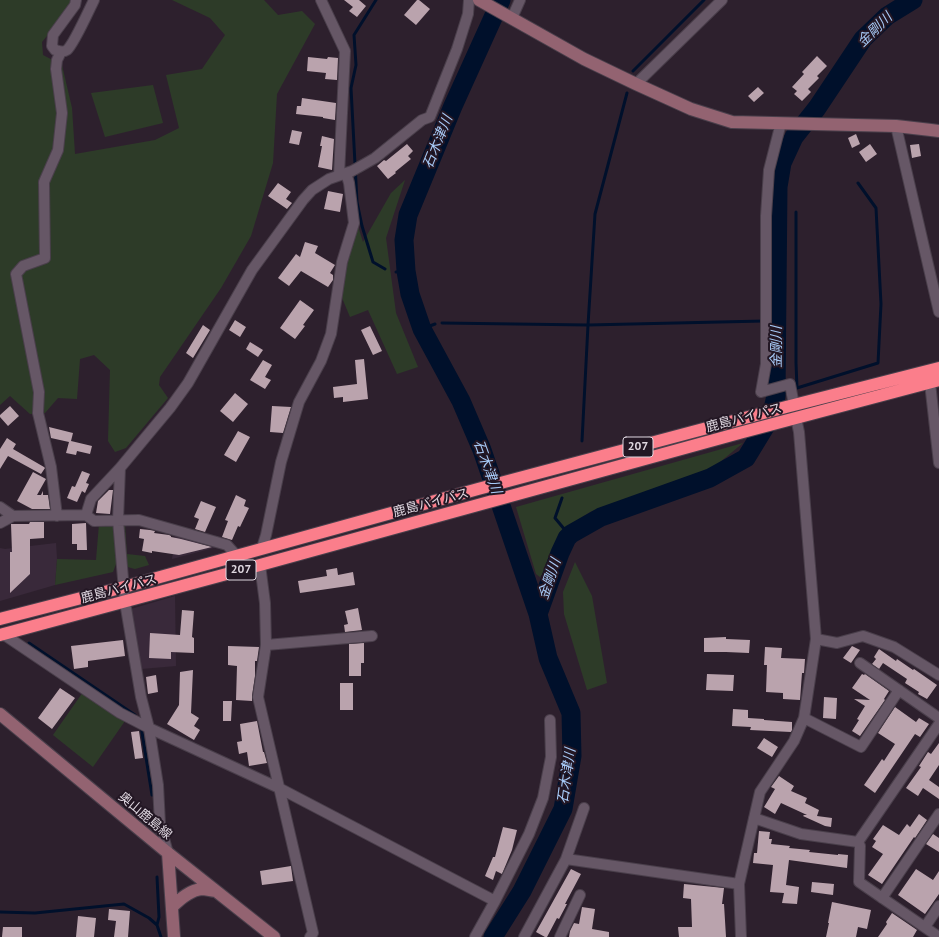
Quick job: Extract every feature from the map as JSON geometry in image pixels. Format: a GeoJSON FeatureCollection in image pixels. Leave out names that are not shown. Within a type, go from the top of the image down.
{"type":"FeatureCollection","features":[{"type":"Feature","properties":{"kind":"highway","name":"鹿島バイパス"},"geometry":{"type":"LineString","coordinates":[[0,619],[124,587],[478,489],[759,414],[939,368]]}},
{"type":"Feature","properties":{"kind":"highway","name":"鹿島バイパス"},"geometry":{"type":"LineString","coordinates":[[2,634],[125,602],[743,432],[934,382]]}},
{"type":"Feature","properties":{"kind":"street"},"geometry":{"type":"LineString","coordinates":[[61,52],[55,50],[52,46],[53,35],[75,5],[76,0]]}},
{"type":"Feature","properties":{"kind":"street"},"geometry":{"type":"LineString","coordinates":[[57,516],[51,467],[38,413],[39,392],[16,274],[23,266],[45,258],[44,182],[58,150],[62,113],[56,69],[57,60],[61,52],[66,50],[72,43],[94,0]]}},
{"type":"Feature","properties":{"kind":"street"},"geometry":{"type":"LineString","coordinates":[[262,548],[266,535],[280,462],[299,402],[320,361],[331,334],[342,262],[354,223],[349,182],[346,173],[345,51],[321,0]]}},
{"type":"Feature","properties":{"kind":"street"},"geometry":{"type":"LineString","coordinates":[[86,516],[91,499],[120,468],[170,408],[188,383],[252,270],[303,200],[312,190],[329,179],[346,173],[375,158],[422,120],[430,117],[457,49],[468,14],[469,0]]}},
{"type":"Feature","properties":{"kind":"street"},"geometry":{"type":"LineString","coordinates":[[479,0],[584,59],[692,109],[732,122],[896,126],[939,131]]}},
{"type":"Feature","properties":{"kind":"street"},"geometry":{"type":"LineString","coordinates":[[510,18],[520,0]]}},
{"type":"Feature","properties":{"kind":"street"},"geometry":{"type":"LineString","coordinates":[[636,84],[722,0]]}},
{"type":"Feature","properties":{"kind":"street"},"geometry":{"type":"LineString","coordinates":[[786,123],[769,170],[766,216],[766,364],[761,392],[790,384],[790,406]]}},
{"type":"Feature","properties":{"kind":"street"},"geometry":{"type":"LineString","coordinates":[[896,126],[939,312]]}},
{"type":"Feature","properties":{"kind":"street"},"geometry":{"type":"LineString","coordinates":[[934,382],[939,463]]}},
{"type":"Feature","properties":{"kind":"street"},"geometry":{"type":"LineString","coordinates":[[741,937],[739,884],[760,792],[794,741],[804,718],[816,639],[799,432],[796,418]]}},
{"type":"Feature","properties":{"kind":"street"},"geometry":{"type":"LineString","coordinates":[[120,468],[118,520],[125,602],[143,725],[158,785],[160,824],[168,853],[174,937]]}},
{"type":"Feature","properties":{"kind":"street"},"geometry":{"type":"LineString","coordinates":[[0,507],[13,516]]}},
{"type":"Feature","properties":{"kind":"street"},"geometry":{"type":"LineString","coordinates":[[0,523],[13,516],[86,516],[94,520],[139,520],[227,545],[237,556]]}},
{"type":"Feature","properties":{"kind":"street"},"geometry":{"type":"LineString","coordinates":[[260,565],[266,646],[258,697],[313,933],[310,937]]}},
{"type":"Feature","properties":{"kind":"street"},"geometry":{"type":"LineString","coordinates":[[2,634],[120,713],[279,788],[496,901]]}},
{"type":"Feature","properties":{"kind":"street"},"geometry":{"type":"LineString","coordinates":[[266,646],[372,636]]}},
{"type":"Feature","properties":{"kind":"street"},"geometry":{"type":"LineString","coordinates":[[816,639],[837,643],[863,636],[894,647],[939,675]]}},
{"type":"Feature","properties":{"kind":"street"},"geometry":{"type":"LineString","coordinates":[[860,663],[939,718]]}},
{"type":"Feature","properties":{"kind":"street"},"geometry":{"type":"LineString","coordinates":[[804,718],[860,747],[899,690]]}},
{"type":"Feature","properties":{"kind":"street","name":"奥山鹿島線"},"geometry":{"type":"LineString","coordinates":[[2,719],[274,937]]}},
{"type":"Feature","properties":{"kind":"street"},"geometry":{"type":"LineString","coordinates":[[475,937],[496,901],[529,834],[544,798],[551,757],[550,720]]}},
{"type":"Feature","properties":{"kind":"street"},"geometry":{"type":"LineString","coordinates":[[858,842],[939,724]]}},
{"type":"Feature","properties":{"kind":"street"},"geometry":{"type":"LineString","coordinates":[[524,937],[566,859],[584,808]]}},
{"type":"Feature","properties":{"kind":"street"},"geometry":{"type":"LineString","coordinates":[[882,898],[939,814]]}},
{"type":"Feature","properties":{"kind":"street"},"geometry":{"type":"LineString","coordinates":[[754,818],[801,834],[858,842]]}},
{"type":"Feature","properties":{"kind":"street"},"geometry":{"type":"LineString","coordinates":[[858,842],[860,846],[859,882],[939,937]]}},
{"type":"Feature","properties":{"kind":"street"},"geometry":{"type":"LineString","coordinates":[[566,859],[739,884]]}},
{"type":"Feature","properties":{"kind":"street"},"geometry":{"type":"LineString","coordinates":[[172,907],[183,897],[192,892],[202,889],[216,892]]}},
{"type":"Feature","properties":{"kind":"street"},"geometry":{"type":"LineString","coordinates":[[560,937],[580,895]]}},
{"type":"Feature","properties":{"kind":"street"},"geometry":{"type":"LineString","coordinates":[[925,927],[939,906]]}},
{"type":"Feature","properties":{"kind":"shaded area"},"geometry":{"type":"Polygon","coordinates":[[[176,532],[221,546],[172,559],[176,532]]]}},
{"type":"Feature","properties":{"kind":"shaded area"},"geometry":{"type":"Polygon","coordinates":[[[56,543],[57,559],[55,585],[0,601],[0,548],[5,549],[56,543]]]}},
{"type":"Feature","properties":{"kind":"shaded area"},"geometry":{"type":"Polygon","coordinates":[[[175,596],[176,666],[141,669],[131,609],[175,596]]]}},
{"type":"Feature","properties":{"kind":"green space"},"geometry":{"type":"Polygon","coordinates":[[[0,0],[77,0],[42,42],[43,55],[62,65],[72,108],[75,154],[155,140],[179,128],[166,75],[202,69],[225,35],[210,18],[172,0],[264,0],[278,15],[302,11],[315,24],[277,94],[273,163],[251,236],[221,288],[160,377],[159,385],[168,398],[126,448],[115,452],[108,441],[110,370],[94,355],[80,359],[77,399],[58,398],[45,413],[30,414],[10,396],[0,405],[0,0]]]}},
{"type":"Feature","properties":{"kind":"green space"},"geometry":{"type":"Polygon","coordinates":[[[153,85],[163,123],[105,137],[91,93],[153,85]]]}},
{"type":"Feature","properties":{"kind":"green space"},"geometry":{"type":"Polygon","coordinates":[[[405,180],[386,238],[396,313],[418,367],[397,374],[368,310],[350,317],[340,293],[356,220],[363,242],[391,193],[405,180]]]}},
{"type":"Feature","properties":{"kind":"green space"},"geometry":{"type":"Polygon","coordinates":[[[743,443],[714,467],[590,512],[564,529],[544,572],[540,577],[536,574],[516,507],[743,443]]]}},
{"type":"Feature","properties":{"kind":"green space"},"geometry":{"type":"Polygon","coordinates":[[[125,523],[127,554],[145,556],[149,565],[135,569],[116,564],[113,572],[55,585],[57,559],[96,560],[99,524],[125,523]]]}},
{"type":"Feature","properties":{"kind":"green space"},"geometry":{"type":"Polygon","coordinates":[[[575,562],[592,596],[607,683],[587,690],[564,614],[563,592],[575,562]]]}},
{"type":"Feature","properties":{"kind":"green space"},"geometry":{"type":"Polygon","coordinates":[[[83,692],[125,721],[93,767],[53,735],[83,692]]]}},
{"type":"Feature","properties":{"kind":"building"},"geometry":{"type":"Polygon","coordinates":[[[344,0],[359,0],[366,6],[357,17],[349,11],[353,7],[344,0]]]}},
{"type":"Feature","properties":{"kind":"building"},"geometry":{"type":"Polygon","coordinates":[[[417,0],[430,9],[416,25],[404,15],[417,0]]]}},
{"type":"Feature","properties":{"kind":"building"},"geometry":{"type":"Polygon","coordinates":[[[817,56],[827,66],[817,76],[819,78],[808,89],[811,92],[802,101],[794,94],[797,91],[792,87],[804,74],[802,72],[817,56]]]}},
{"type":"Feature","properties":{"kind":"building"},"geometry":{"type":"Polygon","coordinates":[[[308,57],[327,59],[328,57],[338,58],[337,80],[325,79],[326,73],[307,71],[308,57]]]}},
{"type":"Feature","properties":{"kind":"building"},"geometry":{"type":"Polygon","coordinates":[[[758,87],[764,93],[754,102],[748,96],[758,87]]]}},
{"type":"Feature","properties":{"kind":"building"},"geometry":{"type":"Polygon","coordinates":[[[302,98],[336,103],[335,120],[296,114],[297,106],[301,106],[302,98]]]}},
{"type":"Feature","properties":{"kind":"building"},"geometry":{"type":"Polygon","coordinates":[[[292,130],[302,132],[299,145],[289,143],[292,130]]]}},
{"type":"Feature","properties":{"kind":"building"},"geometry":{"type":"Polygon","coordinates":[[[856,134],[860,144],[852,148],[848,138],[856,134]]]}},
{"type":"Feature","properties":{"kind":"building"},"geometry":{"type":"Polygon","coordinates":[[[322,136],[334,139],[332,170],[318,167],[322,146],[320,146],[322,136]]]}},
{"type":"Feature","properties":{"kind":"building"},"geometry":{"type":"Polygon","coordinates":[[[407,144],[413,151],[408,156],[411,159],[388,179],[377,166],[384,160],[386,161],[407,144]]]}},
{"type":"Feature","properties":{"kind":"building"},"geometry":{"type":"Polygon","coordinates":[[[870,144],[877,154],[866,162],[859,152],[870,144]]]}},
{"type":"Feature","properties":{"kind":"building"},"geometry":{"type":"Polygon","coordinates":[[[919,144],[921,156],[912,158],[910,145],[919,144]]]}},
{"type":"Feature","properties":{"kind":"building"},"geometry":{"type":"Polygon","coordinates":[[[278,183],[291,192],[286,199],[292,203],[287,209],[268,196],[278,183]]]}},
{"type":"Feature","properties":{"kind":"building"},"geometry":{"type":"Polygon","coordinates":[[[328,191],[343,194],[340,212],[324,209],[328,191]]]}},
{"type":"Feature","properties":{"kind":"building"},"geometry":{"type":"Polygon","coordinates":[[[305,242],[318,246],[315,253],[335,265],[330,273],[333,275],[333,280],[328,287],[301,271],[289,286],[278,278],[296,254],[300,257],[305,242]]]}},
{"type":"Feature","properties":{"kind":"building"},"geometry":{"type":"Polygon","coordinates":[[[300,300],[314,310],[303,325],[305,326],[295,339],[280,328],[300,300]]]}},
{"type":"Feature","properties":{"kind":"building"},"geometry":{"type":"Polygon","coordinates":[[[235,320],[246,327],[240,337],[229,330],[235,320]]]}},
{"type":"Feature","properties":{"kind":"building"},"geometry":{"type":"Polygon","coordinates":[[[203,325],[210,330],[193,358],[186,353],[203,325]]]}},
{"type":"Feature","properties":{"kind":"building"},"geometry":{"type":"Polygon","coordinates":[[[370,326],[382,351],[373,355],[361,330],[370,326]]]}},
{"type":"Feature","properties":{"kind":"building"},"geometry":{"type":"Polygon","coordinates":[[[250,342],[263,350],[258,357],[246,349],[250,342]]]}},
{"type":"Feature","properties":{"kind":"building"},"geometry":{"type":"Polygon","coordinates":[[[364,359],[368,399],[343,402],[343,397],[334,398],[333,387],[357,384],[355,360],[364,359]]]}},
{"type":"Feature","properties":{"kind":"building"},"geometry":{"type":"Polygon","coordinates":[[[263,360],[272,365],[265,377],[271,380],[265,389],[250,380],[263,360]]]}},
{"type":"Feature","properties":{"kind":"building"},"geometry":{"type":"Polygon","coordinates":[[[235,393],[248,404],[233,422],[220,411],[235,393]]]}},
{"type":"Feature","properties":{"kind":"building"},"geometry":{"type":"Polygon","coordinates":[[[10,406],[19,416],[8,426],[0,415],[10,406]]]}},
{"type":"Feature","properties":{"kind":"building"},"geometry":{"type":"Polygon","coordinates":[[[272,406],[291,407],[283,433],[270,432],[272,406]]]}},
{"type":"Feature","properties":{"kind":"building"},"geometry":{"type":"Polygon","coordinates":[[[49,427],[73,433],[71,441],[92,446],[90,454],[77,451],[76,455],[66,453],[69,442],[51,438],[49,427]]]}},
{"type":"Feature","properties":{"kind":"building"},"geometry":{"type":"Polygon","coordinates":[[[238,431],[250,437],[236,462],[224,455],[238,431]]]}},
{"type":"Feature","properties":{"kind":"building"},"geometry":{"type":"Polygon","coordinates":[[[7,438],[16,444],[13,449],[45,468],[41,474],[8,456],[0,469],[0,449],[7,438]]]}},
{"type":"Feature","properties":{"kind":"building"},"geometry":{"type":"Polygon","coordinates":[[[82,471],[90,474],[86,483],[89,484],[85,493],[82,491],[77,502],[67,498],[72,486],[75,487],[82,471]]]}},
{"type":"Feature","properties":{"kind":"building"},"geometry":{"type":"Polygon","coordinates":[[[33,472],[46,479],[37,495],[41,495],[43,491],[43,495],[48,495],[50,509],[32,509],[17,501],[33,472]]]}},
{"type":"Feature","properties":{"kind":"building"},"geometry":{"type":"Polygon","coordinates":[[[109,490],[113,490],[110,514],[96,513],[98,501],[109,490]]]}},
{"type":"Feature","properties":{"kind":"building"},"geometry":{"type":"Polygon","coordinates":[[[236,495],[246,500],[244,506],[249,508],[240,527],[238,526],[232,540],[222,537],[228,521],[225,520],[236,495]]]}},
{"type":"Feature","properties":{"kind":"building"},"geometry":{"type":"Polygon","coordinates":[[[201,501],[216,507],[205,532],[195,529],[199,519],[194,517],[201,501]]]}},
{"type":"Feature","properties":{"kind":"building"},"geometry":{"type":"Polygon","coordinates":[[[30,522],[44,522],[44,538],[30,539],[30,574],[10,593],[10,552],[12,552],[11,524],[29,524],[30,522]]]}},
{"type":"Feature","properties":{"kind":"building"},"geometry":{"type":"Polygon","coordinates":[[[86,523],[87,550],[77,550],[77,544],[72,544],[72,524],[86,523]]]}},
{"type":"Feature","properties":{"kind":"building"},"geometry":{"type":"Polygon","coordinates":[[[140,529],[155,531],[154,533],[169,535],[171,537],[212,547],[179,555],[142,551],[144,539],[139,538],[140,529]]]}},
{"type":"Feature","properties":{"kind":"building"},"geometry":{"type":"Polygon","coordinates":[[[337,568],[338,575],[353,572],[355,585],[300,593],[298,581],[327,576],[326,570],[337,568]]]}},
{"type":"Feature","properties":{"kind":"building"},"geometry":{"type":"Polygon","coordinates":[[[358,608],[362,630],[345,632],[344,625],[348,624],[345,611],[358,608]]]}},
{"type":"Feature","properties":{"kind":"building"},"geometry":{"type":"Polygon","coordinates":[[[182,610],[194,611],[192,637],[194,638],[194,653],[171,652],[171,659],[149,658],[150,633],[180,635],[182,610]]]}},
{"type":"Feature","properties":{"kind":"building"},"geometry":{"type":"Polygon","coordinates":[[[726,637],[726,639],[750,640],[749,653],[704,652],[704,638],[726,637]]]}},
{"type":"Feature","properties":{"kind":"building"},"geometry":{"type":"Polygon","coordinates":[[[123,640],[125,656],[88,661],[88,667],[74,669],[71,646],[123,640]]]}},
{"type":"Feature","properties":{"kind":"building"},"geometry":{"type":"Polygon","coordinates":[[[364,643],[364,663],[361,663],[361,676],[349,676],[349,644],[364,643]]]}},
{"type":"Feature","properties":{"kind":"building"},"geometry":{"type":"Polygon","coordinates":[[[228,646],[259,647],[257,661],[255,661],[252,701],[236,700],[237,666],[228,665],[228,646]]]}},
{"type":"Feature","properties":{"kind":"building"},"geometry":{"type":"Polygon","coordinates":[[[852,646],[860,650],[851,663],[843,658],[852,646]]]}},
{"type":"Feature","properties":{"kind":"building"},"geometry":{"type":"Polygon","coordinates":[[[765,647],[782,648],[781,658],[805,659],[804,673],[802,673],[800,700],[783,699],[783,693],[766,692],[767,665],[764,665],[765,647]]]}},
{"type":"Feature","properties":{"kind":"building"},"geometry":{"type":"Polygon","coordinates":[[[879,649],[896,661],[897,659],[913,670],[914,669],[937,685],[927,699],[918,694],[919,692],[905,683],[907,679],[883,663],[879,669],[872,664],[876,659],[874,657],[879,649]]]}},
{"type":"Feature","properties":{"kind":"building"},"geometry":{"type":"Polygon","coordinates":[[[193,670],[191,713],[199,718],[194,726],[200,730],[194,740],[167,724],[179,705],[180,672],[193,670]]]}},
{"type":"Feature","properties":{"kind":"building"},"geometry":{"type":"Polygon","coordinates":[[[707,674],[734,675],[733,691],[706,690],[707,674]]]}},
{"type":"Feature","properties":{"kind":"building"},"geometry":{"type":"Polygon","coordinates":[[[862,674],[865,674],[889,691],[884,699],[885,700],[860,736],[852,731],[865,706],[854,699],[870,700],[852,688],[862,674]]]}},
{"type":"Feature","properties":{"kind":"building"},"geometry":{"type":"Polygon","coordinates":[[[156,675],[158,692],[148,694],[146,677],[156,675]]]}},
{"type":"Feature","properties":{"kind":"building"},"geometry":{"type":"Polygon","coordinates":[[[340,683],[353,683],[353,710],[340,710],[340,683]]]}},
{"type":"Feature","properties":{"kind":"building"},"geometry":{"type":"Polygon","coordinates":[[[60,688],[75,698],[52,729],[38,718],[60,688]]]}},
{"type":"Feature","properties":{"kind":"building"},"geometry":{"type":"Polygon","coordinates":[[[824,697],[837,698],[836,719],[823,718],[824,697]]]}},
{"type":"Feature","properties":{"kind":"building"},"geometry":{"type":"Polygon","coordinates":[[[223,701],[232,701],[231,721],[223,721],[223,701]]]}},
{"type":"Feature","properties":{"kind":"building"},"geometry":{"type":"Polygon","coordinates":[[[895,707],[916,722],[919,718],[929,724],[920,737],[915,734],[875,793],[864,785],[882,759],[884,761],[895,744],[878,733],[895,707]]]}},
{"type":"Feature","properties":{"kind":"building"},"geometry":{"type":"Polygon","coordinates":[[[733,709],[748,710],[748,718],[792,722],[792,730],[791,732],[750,730],[751,727],[732,726],[733,709]]]}},
{"type":"Feature","properties":{"kind":"building"},"geometry":{"type":"Polygon","coordinates":[[[257,721],[263,752],[267,763],[249,766],[247,752],[239,754],[237,742],[242,741],[240,724],[257,721]]]}},
{"type":"Feature","properties":{"kind":"building"},"geometry":{"type":"Polygon","coordinates":[[[139,731],[143,758],[135,759],[131,732],[139,731]]]}},
{"type":"Feature","properties":{"kind":"building"},"geometry":{"type":"Polygon","coordinates":[[[764,738],[778,747],[772,757],[757,748],[764,738]]]}},
{"type":"Feature","properties":{"kind":"building"},"geometry":{"type":"Polygon","coordinates":[[[939,743],[939,765],[929,780],[939,787],[939,799],[923,788],[918,796],[906,788],[921,767],[919,766],[928,752],[931,754],[939,743]]]}},
{"type":"Feature","properties":{"kind":"building"},"geometry":{"type":"Polygon","coordinates":[[[779,776],[794,786],[791,791],[807,798],[805,803],[819,810],[817,816],[832,818],[831,827],[825,826],[803,816],[807,815],[781,803],[775,814],[764,807],[775,789],[771,787],[779,776]]]}},
{"type":"Feature","properties":{"kind":"building"},"geometry":{"type":"Polygon","coordinates":[[[919,814],[927,820],[882,884],[868,875],[883,854],[872,847],[876,841],[873,839],[883,825],[899,835],[907,824],[910,827],[919,814]]]}},
{"type":"Feature","properties":{"kind":"building"},"geometry":{"type":"Polygon","coordinates":[[[503,827],[517,830],[512,850],[502,874],[496,871],[493,880],[485,876],[493,857],[495,857],[503,827]]]}},
{"type":"Feature","properties":{"kind":"building"},"geometry":{"type":"Polygon","coordinates":[[[759,831],[770,832],[769,839],[772,839],[771,844],[790,846],[789,848],[810,850],[809,852],[848,855],[847,868],[789,860],[786,885],[799,887],[797,904],[782,903],[784,893],[770,892],[773,865],[753,863],[754,853],[757,853],[759,831]]]}},
{"type":"Feature","properties":{"kind":"building"},"geometry":{"type":"Polygon","coordinates":[[[933,834],[939,838],[939,852],[926,844],[933,834]]]}},
{"type":"Feature","properties":{"kind":"building"},"geometry":{"type":"Polygon","coordinates":[[[291,866],[293,881],[262,885],[260,871],[291,866]]]}},
{"type":"Feature","properties":{"kind":"building"},"geometry":{"type":"Polygon","coordinates":[[[571,869],[581,874],[559,919],[557,918],[547,937],[545,937],[536,932],[571,869]]]}},
{"type":"Feature","properties":{"kind":"building"},"geometry":{"type":"Polygon","coordinates":[[[916,869],[933,880],[939,871],[939,894],[925,914],[898,895],[916,869]]]}},
{"type":"Feature","properties":{"kind":"building"},"geometry":{"type":"Polygon","coordinates":[[[812,882],[834,884],[833,895],[811,892],[812,882]]]}},
{"type":"Feature","properties":{"kind":"building"},"geometry":{"type":"Polygon","coordinates":[[[684,884],[724,888],[722,904],[724,904],[726,937],[679,937],[678,927],[692,927],[691,899],[683,898],[684,884]]]}},
{"type":"Feature","properties":{"kind":"building"},"geometry":{"type":"Polygon","coordinates":[[[832,902],[871,910],[867,929],[858,927],[856,937],[826,937],[832,902]]]}},
{"type":"Feature","properties":{"kind":"building"},"geometry":{"type":"Polygon","coordinates":[[[582,907],[595,909],[592,929],[609,932],[609,937],[569,937],[574,923],[579,924],[582,907]]]}},
{"type":"Feature","properties":{"kind":"building"},"geometry":{"type":"Polygon","coordinates":[[[109,909],[130,911],[128,937],[114,937],[116,921],[108,920],[109,909]]]}},
{"type":"Feature","properties":{"kind":"building"},"geometry":{"type":"Polygon","coordinates":[[[892,913],[917,930],[913,937],[878,937],[887,924],[886,922],[892,913]]]}},
{"type":"Feature","properties":{"kind":"building"},"geometry":{"type":"Polygon","coordinates":[[[78,916],[96,918],[94,937],[76,937],[78,916]]]}},
{"type":"Feature","properties":{"kind":"building"},"geometry":{"type":"Polygon","coordinates":[[[3,927],[22,927],[22,937],[2,937],[3,927]]]}},
{"type":"Feature","properties":{"kind":"waterway"},"geometry":{"type":"LineString","coordinates":[[376,0],[354,35],[356,65],[351,88],[357,202],[362,226],[373,262],[385,269]]}},
{"type":"Feature","properties":{"kind":"waterway","name":"石木津川"},"geometry":{"type":"LineString","coordinates":[[493,937],[522,891],[563,809],[572,756],[571,713],[548,658],[538,614],[482,450],[461,401],[422,329],[410,294],[406,271],[404,240],[408,215],[453,106],[501,0]]}},
{"type":"Feature","properties":{"kind":"waterway"},"geometry":{"type":"LineString","coordinates":[[633,71],[704,0]]}},
{"type":"Feature","properties":{"kind":"waterway","name":"金剛川"},"geometry":{"type":"LineString","coordinates":[[538,614],[560,553],[567,538],[571,534],[601,517],[710,478],[746,458],[771,417],[776,396],[778,187],[782,163],[794,137],[817,108],[863,39],[887,16],[913,0]]}},
{"type":"Feature","properties":{"kind":"waterway"},"geometry":{"type":"LineString","coordinates":[[582,441],[595,214],[627,93]]}},
{"type":"Feature","properties":{"kind":"waterway"},"geometry":{"type":"LineString","coordinates":[[796,212],[797,388],[878,363],[881,304],[876,208],[858,183]]}},
{"type":"Feature","properties":{"kind":"waterway"},"geometry":{"type":"LineString","coordinates":[[396,272],[406,271]]}},
{"type":"Feature","properties":{"kind":"waterway"},"geometry":{"type":"LineString","coordinates":[[442,323],[588,325],[764,321]]}},
{"type":"Feature","properties":{"kind":"waterway","name":"金剛川"},"geometry":{"type":"LineString","coordinates":[[770,321],[776,323]]}},
{"type":"Feature","properties":{"kind":"waterway"},"geometry":{"type":"LineString","coordinates":[[422,329],[435,324]]}},
{"type":"Feature","properties":{"kind":"waterway"},"geometry":{"type":"LineString","coordinates":[[776,396],[786,392]]}},
{"type":"Feature","properties":{"kind":"waterway"},"geometry":{"type":"LineString","coordinates":[[562,498],[555,518],[565,530],[571,534]]}},
{"type":"Feature","properties":{"kind":"waterway"},"geometry":{"type":"LineString","coordinates":[[29,643],[135,715]]}},
{"type":"Feature","properties":{"kind":"waterway"},"geometry":{"type":"LineString","coordinates":[[141,726],[152,795]]}},
{"type":"Feature","properties":{"kind":"waterway"},"geometry":{"type":"LineString","coordinates":[[157,877],[159,917],[157,925]]}},
{"type":"Feature","properties":{"kind":"waterway"},"geometry":{"type":"LineString","coordinates":[[0,912],[35,913],[124,904],[149,918],[157,925],[161,937]]}}]}
